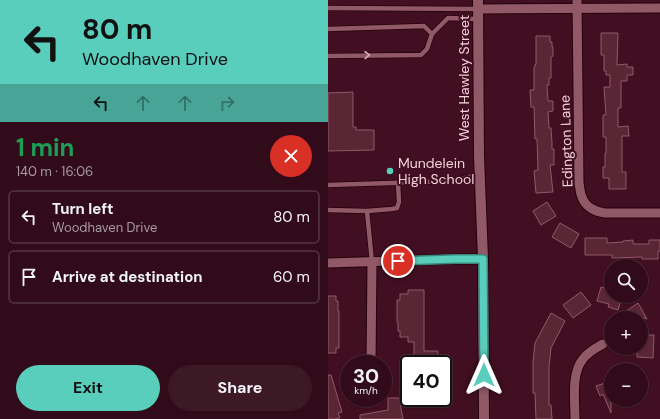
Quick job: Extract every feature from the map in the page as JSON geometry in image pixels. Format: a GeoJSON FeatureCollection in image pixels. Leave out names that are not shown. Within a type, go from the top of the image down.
{"type":"FeatureCollection","features":[{"type":"Feature","properties":{"kind":"street"},"geometry":{"type":"LineString","coordinates":[[478,10],[577,4],[660,8]]}},
{"type":"Feature","properties":{"kind":"street","name":"Edington Lane"},"geometry":{"type":"LineString","coordinates":[[577,4],[579,183],[582,198],[590,208],[599,212],[660,213]]}},
{"type":"Feature","properties":{"kind":"street","name":"West Hawley Street"},"geometry":{"type":"LineString","coordinates":[[478,10],[479,174],[483,259],[484,419]]}},
{"type":"Feature","properties":{"kind":"street"},"geometry":{"type":"LineString","coordinates":[[328,263],[483,259]]}},
{"type":"Feature","properties":{"kind":"street"},"geometry":{"type":"LineString","coordinates":[[371,355],[372,262]]}},
{"type":"Feature","properties":{"kind":"street"},"geometry":{"type":"LineString","coordinates":[[575,419],[575,379],[577,370],[583,359],[592,350],[603,344]]}},
{"type":"Feature","properties":{"kind":"lane"},"geometry":{"type":"LineString","coordinates":[[328,8],[478,10]]}},
{"type":"Feature","properties":{"kind":"lane"},"geometry":{"type":"LineString","coordinates":[[328,56],[421,55],[427,49],[432,34],[448,18],[478,10]]}},
{"type":"Feature","properties":{"kind":"lane"},"geometry":{"type":"LineString","coordinates":[[328,29],[424,26],[432,34]]}},
{"type":"Feature","properties":{"kind":"lane"},"geometry":{"type":"LineString","coordinates":[[328,185],[454,181],[479,174]]}},
{"type":"Feature","properties":{"kind":"lane"},"geometry":{"type":"LineString","coordinates":[[328,210],[367,211],[397,208],[399,202],[398,183]]}},
{"type":"Feature","properties":{"kind":"lane"},"geometry":{"type":"LineString","coordinates":[[367,211],[372,262]]}},
{"type":"Feature","properties":{"kind":"building"},"geometry":{"type":"Polygon","coordinates":[[[601,33],[618,33],[617,65],[627,64],[627,67],[633,67],[633,75],[627,75],[627,81],[621,81],[621,108],[618,108],[618,127],[628,126],[629,136],[622,136],[622,172],[626,172],[626,189],[609,189],[609,178],[603,178],[603,167],[605,167],[606,153],[606,137],[603,137],[603,115],[606,115],[604,87],[610,87],[610,75],[606,75],[606,71],[604,71],[604,55],[601,55],[601,33]]]}},
{"type":"Feature","properties":{"kind":"building"},"geometry":{"type":"Polygon","coordinates":[[[536,36],[550,36],[550,42],[552,42],[553,47],[553,56],[551,57],[551,78],[549,78],[549,85],[547,85],[548,101],[553,101],[553,111],[548,112],[549,128],[551,128],[552,149],[554,149],[554,165],[550,165],[553,192],[536,193],[534,171],[538,170],[537,139],[535,139],[534,107],[531,107],[530,90],[534,90],[536,36]]]}},
{"type":"Feature","properties":{"kind":"building"},"geometry":{"type":"Polygon","coordinates":[[[353,92],[353,127],[356,127],[356,130],[374,130],[374,150],[328,151],[328,93],[353,92]]]}},
{"type":"Feature","properties":{"kind":"building"},"geometry":{"type":"Polygon","coordinates":[[[547,202],[556,216],[541,225],[533,211],[547,202]]]}},
{"type":"Feature","properties":{"kind":"building"},"geometry":{"type":"Polygon","coordinates":[[[560,223],[579,234],[571,248],[552,237],[560,223]]]}},
{"type":"Feature","properties":{"kind":"building"},"geometry":{"type":"Polygon","coordinates":[[[585,238],[607,238],[607,243],[633,240],[633,244],[649,244],[649,240],[660,240],[658,259],[642,259],[642,257],[612,258],[612,255],[585,255],[585,238]]]}},
{"type":"Feature","properties":{"kind":"building"},"geometry":{"type":"Polygon","coordinates":[[[601,287],[604,288],[604,303],[597,301],[601,287]]]}},
{"type":"Feature","properties":{"kind":"building"},"geometry":{"type":"Polygon","coordinates":[[[408,290],[424,290],[424,351],[438,351],[438,355],[414,355],[414,342],[408,342],[408,337],[400,337],[397,322],[397,300],[400,300],[400,294],[408,294],[408,290]]]}},
{"type":"Feature","properties":{"kind":"building"},"geometry":{"type":"Polygon","coordinates":[[[581,292],[591,305],[573,318],[563,305],[581,292]]]}},
{"type":"Feature","properties":{"kind":"building"},"geometry":{"type":"Polygon","coordinates":[[[328,296],[336,296],[336,301],[338,301],[339,348],[336,348],[336,353],[328,353],[328,296]]]}},
{"type":"Feature","properties":{"kind":"building"},"geometry":{"type":"Polygon","coordinates":[[[605,303],[620,303],[618,310],[608,307],[609,304],[605,303]]]}},
{"type":"Feature","properties":{"kind":"building"},"geometry":{"type":"Polygon","coordinates":[[[638,303],[642,311],[626,311],[638,303]]]}},
{"type":"Feature","properties":{"kind":"building"},"geometry":{"type":"Polygon","coordinates":[[[551,313],[565,321],[551,348],[549,367],[549,405],[551,405],[552,419],[536,419],[535,393],[533,393],[533,362],[535,343],[551,313]]]}},
{"type":"Feature","properties":{"kind":"building"},"geometry":{"type":"Polygon","coordinates":[[[648,335],[654,335],[653,358],[637,357],[637,355],[648,355],[648,335]]]}},
{"type":"Feature","properties":{"kind":"building"},"geometry":{"type":"Polygon","coordinates":[[[328,375],[331,375],[342,412],[338,413],[340,418],[328,419],[328,375]]]}},
{"type":"Feature","properties":{"kind":"building"},"geometry":{"type":"Polygon","coordinates":[[[604,383],[604,396],[603,394],[600,396],[596,386],[604,383]]]}},
{"type":"Feature","properties":{"kind":"building"},"geometry":{"type":"Polygon","coordinates":[[[392,398],[399,398],[403,419],[360,419],[360,415],[388,410],[388,407],[392,407],[392,398]]]}},
{"type":"Feature","properties":{"kind":"place","name":"Mundelein High School"},"geometry":{"type":"Point","coordinates":[390,171]}},
{"type":"Feature","properties":{"kind":"route"},"geometry":{"type":"LineString","coordinates":[[398,261],[483,259],[484,375]]}}]}
